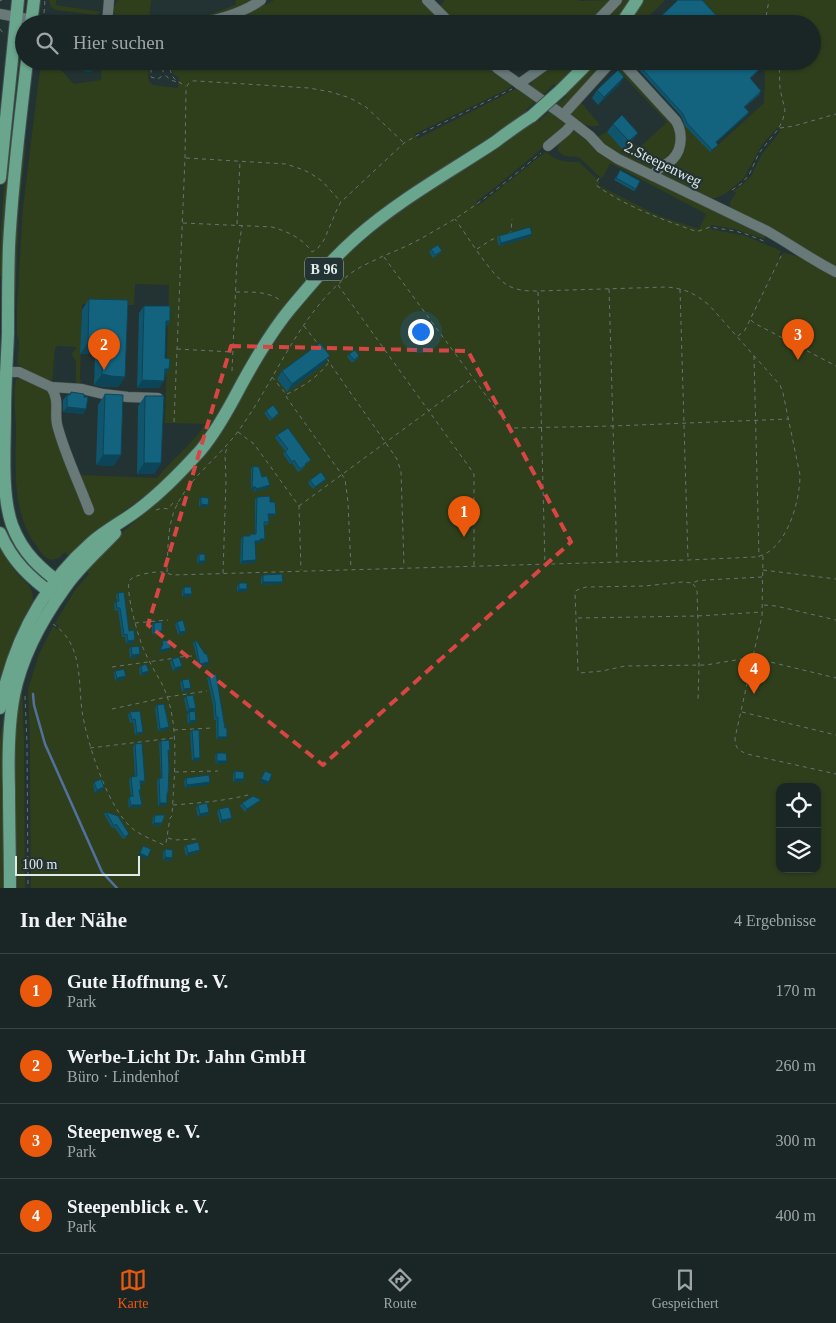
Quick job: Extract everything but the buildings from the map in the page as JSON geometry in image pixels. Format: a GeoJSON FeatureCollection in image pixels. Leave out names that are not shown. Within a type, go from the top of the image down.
{"type":"FeatureCollection","features":[{"type":"Feature","properties":{"kind":"main road"},"geometry":{"type":"LineString","coordinates":[[17,15],[18,0]]}},
{"type":"Feature","properties":{"kind":"main road"},"geometry":{"type":"LineString","coordinates":[[32,15],[34,0]]}},
{"type":"Feature","properties":{"kind":"main road"},"geometry":{"type":"LineString","coordinates":[[627,15],[637,0]]}},
{"type":"Feature","properties":{"kind":"main road"},"geometry":{"type":"LineString","coordinates":[[0,178],[3,126],[15,33]]}},
{"type":"Feature","properties":{"kind":"main road"},"geometry":{"type":"LineString","coordinates":[[26,70],[10,237],[8,335],[5,372],[7,502],[9,515],[16,534],[26,551],[33,561],[61,583]]}},
{"type":"Feature","properties":{"kind":"main road","name":"B 96"},"geometry":{"type":"LineString","coordinates":[[0,708],[11,663],[31,618],[61,583],[82,567],[133,514],[174,479],[202,449],[223,419],[264,347],[288,312],[316,279],[338,255],[378,219],[532,116],[581,70]]}},
{"type":"Feature","properties":{"kind":"main road"},"geometry":{"type":"LineString","coordinates":[[0,533],[23,570],[33,580],[53,594]]}},
{"type":"Feature","properties":{"kind":"main road","name":"B 96"},"geometry":{"type":"LineString","coordinates":[[10,888],[8,744],[10,719],[14,693],[22,667],[53,594]]}},
{"type":"Feature","properties":{"kind":"street"},"geometry":{"type":"LineString","coordinates":[[108,15],[109,0]]}},
{"type":"Feature","properties":{"kind":"street"},"geometry":{"type":"LineString","coordinates":[[228,15],[261,0]]}},
{"type":"Feature","properties":{"kind":"street"},"geometry":{"type":"LineString","coordinates":[[427,0],[442,15]]}},
{"type":"Feature","properties":{"kind":"street"},"geometry":{"type":"LineString","coordinates":[[603,15],[617,0]]}},
{"type":"Feature","properties":{"kind":"street"},"geometry":{"type":"LineString","coordinates":[[0,14],[15,17]]}},
{"type":"Feature","properties":{"kind":"street","name":"2.Steepenweg"},"geometry":{"type":"LineString","coordinates":[[499,70],[573,123],[590,136],[601,148],[618,159],[766,231],[836,272]]}},
{"type":"Feature","properties":{"kind":"street"},"geometry":{"type":"LineString","coordinates":[[519,84],[538,70]]}},
{"type":"Feature","properties":{"kind":"street"},"geometry":{"type":"LineString","coordinates":[[562,115],[604,70]]}},
{"type":"Feature","properties":{"kind":"street"},"geometry":{"type":"LineString","coordinates":[[629,70],[679,126],[681,142],[679,150],[653,176]]}},
{"type":"Feature","properties":{"kind":"street"},"geometry":{"type":"LineString","coordinates":[[548,146],[573,123]]}},
{"type":"Feature","properties":{"kind":"street"},"geometry":{"type":"LineString","coordinates":[[5,372],[19,372],[51,386],[128,397],[161,398]]}},
{"type":"Feature","properties":{"kind":"street"},"geometry":{"type":"LineString","coordinates":[[51,386],[57,399],[57,427],[89,510]]}},
{"type":"Feature","properties":{"kind":"path"},"geometry":{"type":"LineString","coordinates":[[766,15],[768,0]]}},
{"type":"Feature","properties":{"kind":"path"},"geometry":{"type":"LineString","coordinates":[[0,29],[4,34]]}},
{"type":"Feature","properties":{"kind":"path"},"geometry":{"type":"LineString","coordinates":[[151,70],[151,77],[154,79],[158,79],[163,73]]}},
{"type":"Feature","properties":{"kind":"path"},"geometry":{"type":"LineString","coordinates":[[162,70],[167,78],[187,86]]}},
{"type":"Feature","properties":{"kind":"path"},"geometry":{"type":"LineString","coordinates":[[171,70],[171,75],[178,82]]}},
{"type":"Feature","properties":{"kind":"path"},"geometry":{"type":"LineString","coordinates":[[732,190],[749,175],[759,153],[779,128],[783,119],[784,110],[780,89],[779,70]]}},
{"type":"Feature","properties":{"kind":"path"},"geometry":{"type":"LineString","coordinates":[[174,422],[187,86],[194,80],[300,87],[331,92],[350,98],[366,107],[404,143]]}},
{"type":"Feature","properties":{"kind":"path"},"geometry":{"type":"LineString","coordinates":[[182,223],[272,227],[298,237],[307,244],[312,252],[322,244],[341,202],[404,143],[509,91],[519,84]]}},
{"type":"Feature","properties":{"kind":"path"},"geometry":{"type":"LineString","coordinates":[[779,128],[794,126],[836,114]]}},
{"type":"Feature","properties":{"kind":"path"},"geometry":{"type":"LineString","coordinates":[[168,573],[169,535],[172,518],[184,492],[238,432],[253,410],[287,349],[327,294],[358,269],[413,243],[456,219],[502,185],[548,146]]}},
{"type":"Feature","properties":{"kind":"path"},"geometry":{"type":"LineString","coordinates":[[185,158],[280,163],[294,166],[313,175],[341,202]]}},
{"type":"Feature","properties":{"kind":"path"},"geometry":{"type":"LineString","coordinates":[[237,224],[240,161]]}},
{"type":"Feature","properties":{"kind":"path"},"geometry":{"type":"LineString","coordinates":[[599,178],[597,186],[604,191],[658,218],[695,231],[710,227],[746,234],[772,244]]}},
{"type":"Feature","properties":{"kind":"path"},"geometry":{"type":"LineString","coordinates":[[51,623],[69,638],[74,650],[82,713],[90,748],[114,805],[124,820],[134,830],[164,845],[166,843],[173,805],[174,730],[163,685],[149,662],[135,623],[128,588],[129,581],[135,576],[156,572],[173,575],[688,560],[759,557],[770,552],[792,520],[800,475],[783,393],[780,385],[709,305],[697,295],[680,288],[538,291],[510,287],[503,283],[490,268],[456,219]]}},
{"type":"Feature","properties":{"kind":"path"},"geometry":{"type":"LineString","coordinates":[[511,232],[512,219]]}},
{"type":"Feature","properties":{"kind":"path"},"geometry":{"type":"LineString","coordinates":[[232,371],[237,258],[242,225]]}},
{"type":"Feature","properties":{"kind":"path"},"geometry":{"type":"LineString","coordinates":[[477,249],[497,237],[516,232]]}},
{"type":"Feature","properties":{"kind":"path"},"geometry":{"type":"LineString","coordinates":[[383,256],[509,426],[514,428],[542,428],[789,419]]}},
{"type":"Feature","properties":{"kind":"path"},"geometry":{"type":"LineString","coordinates":[[737,336],[745,330],[779,259]]}},
{"type":"Feature","properties":{"kind":"path"},"geometry":{"type":"LineString","coordinates":[[338,285],[474,474],[474,566]]}},
{"type":"Feature","properties":{"kind":"path"},"geometry":{"type":"LineString","coordinates":[[609,288],[617,562]]}},
{"type":"Feature","properties":{"kind":"path"},"geometry":{"type":"LineString","coordinates":[[680,288],[688,560]]}},
{"type":"Feature","properties":{"kind":"path"},"geometry":{"type":"LineString","coordinates":[[538,291],[545,564]]}},
{"type":"Feature","properties":{"kind":"path"},"geometry":{"type":"LineString","coordinates":[[235,292],[265,294],[280,300]]}},
{"type":"Feature","properties":{"kind":"path"},"geometry":{"type":"LineString","coordinates":[[750,320],[836,366]]}},
{"type":"Feature","properties":{"kind":"path"},"geometry":{"type":"LineString","coordinates":[[303,325],[322,349]]}},
{"type":"Feature","properties":{"kind":"path"},"geometry":{"type":"LineString","coordinates":[[177,349],[233,352]]}},
{"type":"Feature","properties":{"kind":"path"},"geometry":{"type":"LineString","coordinates":[[754,355],[754,421],[759,557]]}},
{"type":"Feature","properties":{"kind":"path"},"geometry":{"type":"LineString","coordinates":[[326,356],[397,459],[400,472],[404,568]]}},
{"type":"Feature","properties":{"kind":"path"},"geometry":{"type":"LineString","coordinates":[[286,394],[308,382],[325,368],[329,362]]}},
{"type":"Feature","properties":{"kind":"path"},"geometry":{"type":"LineString","coordinates":[[272,376],[343,474],[347,487],[351,570]]}},
{"type":"Feature","properties":{"kind":"path"},"geometry":{"type":"LineString","coordinates":[[299,506],[473,378]]}},
{"type":"Feature","properties":{"kind":"path"},"geometry":{"type":"LineString","coordinates":[[238,432],[254,444],[299,506],[301,571]]}},
{"type":"Feature","properties":{"kind":"path"},"geometry":{"type":"LineString","coordinates":[[223,573],[227,445]]}},
{"type":"Feature","properties":{"kind":"path"},"geometry":{"type":"LineString","coordinates":[[167,509],[174,503],[178,504]]}},
{"type":"Feature","properties":{"kind":"path"},"geometry":{"type":"LineString","coordinates":[[763,556],[763,612],[735,738],[736,747],[739,751],[747,754],[836,774]]}},
{"type":"Feature","properties":{"kind":"path"},"geometry":{"type":"LineString","coordinates":[[763,570],[836,579]]}},
{"type":"Feature","properties":{"kind":"path"},"geometry":{"type":"LineString","coordinates":[[762,577],[645,586],[580,588],[575,592],[578,671],[580,673],[602,671],[625,666],[699,665],[753,659],[836,678]]}},
{"type":"Feature","properties":{"kind":"path"},"geometry":{"type":"LineString","coordinates":[[693,583],[697,589],[698,702]]}},
{"type":"Feature","properties":{"kind":"path"},"geometry":{"type":"LineString","coordinates":[[763,605],[776,606],[836,620]]}},
{"type":"Feature","properties":{"kind":"path"},"geometry":{"type":"LineString","coordinates":[[577,618],[697,616],[763,612]]}},
{"type":"Feature","properties":{"kind":"path"},"geometry":{"type":"LineString","coordinates":[[135,623],[168,620]]}},
{"type":"Feature","properties":{"kind":"path"},"geometry":{"type":"LineString","coordinates":[[112,667],[192,656]]}},
{"type":"Feature","properties":{"kind":"path"},"geometry":{"type":"LineString","coordinates":[[25,688],[28,888]]}},
{"type":"Feature","properties":{"kind":"path"},"geometry":{"type":"LineString","coordinates":[[112,709],[206,691]]}},
{"type":"Feature","properties":{"kind":"path"},"geometry":{"type":"LineString","coordinates":[[741,712],[836,735]]}},
{"type":"Feature","properties":{"kind":"path"},"geometry":{"type":"LineString","coordinates":[[174,730],[212,728]]}},
{"type":"Feature","properties":{"kind":"path"},"geometry":{"type":"LineString","coordinates":[[90,748],[174,738]]}},
{"type":"Feature","properties":{"kind":"path"},"geometry":{"type":"LineString","coordinates":[[174,772],[218,771]]}},
{"type":"Feature","properties":{"kind":"path"},"geometry":{"type":"LineString","coordinates":[[173,805],[222,801],[248,795]]}},
{"type":"Feature","properties":{"kind":"path"},"geometry":{"type":"LineString","coordinates":[[167,838],[175,840],[196,839]]}},
{"type":"Feature","properties":{"kind":"highlighted area"},"geometry":{"type":"Polygon","coordinates":[[[231,346],[468,351],[571,542],[323,765],[148,625],[231,346]]]}},
{"type":"Feature","properties":{"kind":"green space"},"geometry":{"type":"Polygon","coordinates":[[[49,0],[56,0],[56,5],[101,12],[96,15],[56,10],[51,7],[49,0]]]}},
{"type":"Feature","properties":{"kind":"green space"},"geometry":{"type":"Polygon","coordinates":[[[118,0],[151,0],[149,15],[115,15],[113,8],[118,0]]]}},
{"type":"Feature","properties":{"kind":"green space"},"geometry":{"type":"Polygon","coordinates":[[[236,0],[254,0],[242,6],[208,15],[235,5],[236,0]]]}},
{"type":"Feature","properties":{"kind":"green space"},"geometry":{"type":"Polygon","coordinates":[[[274,0],[421,0],[436,15],[234,15],[264,3],[266,5],[274,0]]]}},
{"type":"Feature","properties":{"kind":"green space"},"geometry":{"type":"Polygon","coordinates":[[[445,0],[613,0],[599,15],[448,15],[440,6],[445,0]]]}},
{"type":"Feature","properties":{"kind":"green space"},"geometry":{"type":"Polygon","coordinates":[[[621,0],[630,0],[619,15],[607,15],[621,0]]]}},
{"type":"Feature","properties":{"kind":"green space"},"geometry":{"type":"Polygon","coordinates":[[[644,0],[665,0],[650,15],[633,15],[644,0]]]}},
{"type":"Feature","properties":{"kind":"green space"},"geometry":{"type":"Polygon","coordinates":[[[698,0],[836,0],[836,269],[781,233],[730,208],[730,202],[736,193],[733,191],[751,176],[762,154],[779,133],[780,129],[777,128],[762,145],[744,178],[725,194],[715,198],[708,198],[660,176],[659,173],[684,133],[633,70],[710,152],[764,103],[765,73],[762,70],[821,70],[821,15],[712,15],[698,0]]]}},
{"type":"Feature","properties":{"kind":"green space"},"geometry":{"type":"Polygon","coordinates":[[[16,70],[18,70],[12,124],[3,277],[0,276],[0,247],[9,133],[16,70]]]}},
{"type":"Feature","properties":{"kind":"green space"},"geometry":{"type":"Polygon","coordinates":[[[40,70],[61,70],[74,84],[101,80],[102,70],[149,70],[148,77],[153,85],[178,88],[179,77],[173,73],[172,70],[491,70],[512,85],[508,89],[415,134],[417,139],[516,89],[537,100],[527,111],[491,138],[353,233],[196,447],[160,484],[88,538],[70,557],[65,552],[59,558],[52,560],[41,552],[28,532],[22,518],[19,503],[16,472],[14,397],[16,379],[49,389],[54,415],[79,475],[157,478],[194,439],[205,424],[165,423],[169,285],[135,284],[134,305],[82,304],[80,380],[82,380],[78,385],[76,385],[76,361],[72,353],[76,347],[58,346],[55,348],[52,383],[17,364],[19,342],[17,335],[17,306],[23,207],[40,70]]]}},
{"type":"Feature","properties":{"kind":"green space"},"geometry":{"type":"Polygon","coordinates":[[[544,70],[572,70],[556,86],[554,84],[542,96],[531,87],[532,79],[544,70]]]}},
{"type":"Feature","properties":{"kind":"green space"},"geometry":{"type":"Polygon","coordinates":[[[588,70],[599,70],[563,108],[560,108],[556,105],[567,96],[565,94],[588,70]]]}},
{"type":"Feature","properties":{"kind":"green space"},"geometry":{"type":"Polygon","coordinates":[[[606,70],[610,70],[579,100],[600,125],[584,125],[570,116],[575,103],[606,70]]]}},
{"type":"Feature","properties":{"kind":"green space"},"geometry":{"type":"Polygon","coordinates":[[[618,70],[624,70],[674,122],[678,138],[676,148],[666,161],[649,170],[619,156],[602,145],[597,138],[607,132],[623,149],[632,141],[639,148],[667,122],[618,70]]]}},
{"type":"Feature","properties":{"kind":"green space"},"geometry":{"type":"Polygon","coordinates":[[[550,111],[564,121],[563,131],[476,202],[478,206],[546,152],[562,161],[579,162],[600,182],[598,185],[659,216],[699,229],[706,214],[610,163],[602,179],[580,158],[561,154],[558,151],[559,145],[565,137],[575,130],[766,235],[764,239],[735,229],[711,225],[710,229],[746,236],[781,251],[778,259],[780,259],[783,253],[800,257],[836,275],[836,888],[31,888],[28,689],[39,654],[53,626],[57,629],[59,626],[55,623],[75,590],[89,574],[84,569],[113,540],[168,494],[206,452],[293,315],[342,259],[417,198],[536,119],[539,121],[550,111]]]}},
{"type":"Feature","properties":{"kind":"green space"},"geometry":{"type":"Polygon","coordinates":[[[25,144],[19,206],[14,340],[16,217],[25,144]]]}},
{"type":"Feature","properties":{"kind":"green space"},"geometry":{"type":"Polygon","coordinates":[[[0,546],[18,575],[30,587],[33,601],[0,686],[0,546]]]}},
{"type":"Feature","properties":{"kind":"green space"},"geometry":{"type":"Polygon","coordinates":[[[18,665],[5,888],[0,888],[0,741],[7,691],[18,665]]]}},
{"type":"Feature","properties":{"kind":"green space"},"geometry":{"type":"Polygon","coordinates":[[[22,688],[25,888],[16,888],[13,744],[14,720],[22,688]]]}},
{"type":"Feature","properties":{"kind":"waterway"},"geometry":{"type":"LineString","coordinates":[[33,694],[34,705],[45,744],[102,872],[117,888]]}},
{"type":"Feature","properties":{"kind":"place","name":"Steepenweg e. V."},"geometry":{"type":"Point","coordinates":[798,360]}},
{"type":"Feature","properties":{"kind":"place","name":"Werbe-Licht Dr. Jahn GmbH"},"geometry":{"type":"Point","coordinates":[104,370]}},
{"type":"Feature","properties":{"kind":"place","name":"Gute Hoffnung e. V."},"geometry":{"type":"Point","coordinates":[464,537]}},
{"type":"Feature","properties":{"kind":"place","name":"Steepenblick e. V."},"geometry":{"type":"Point","coordinates":[754,694]}}]}
